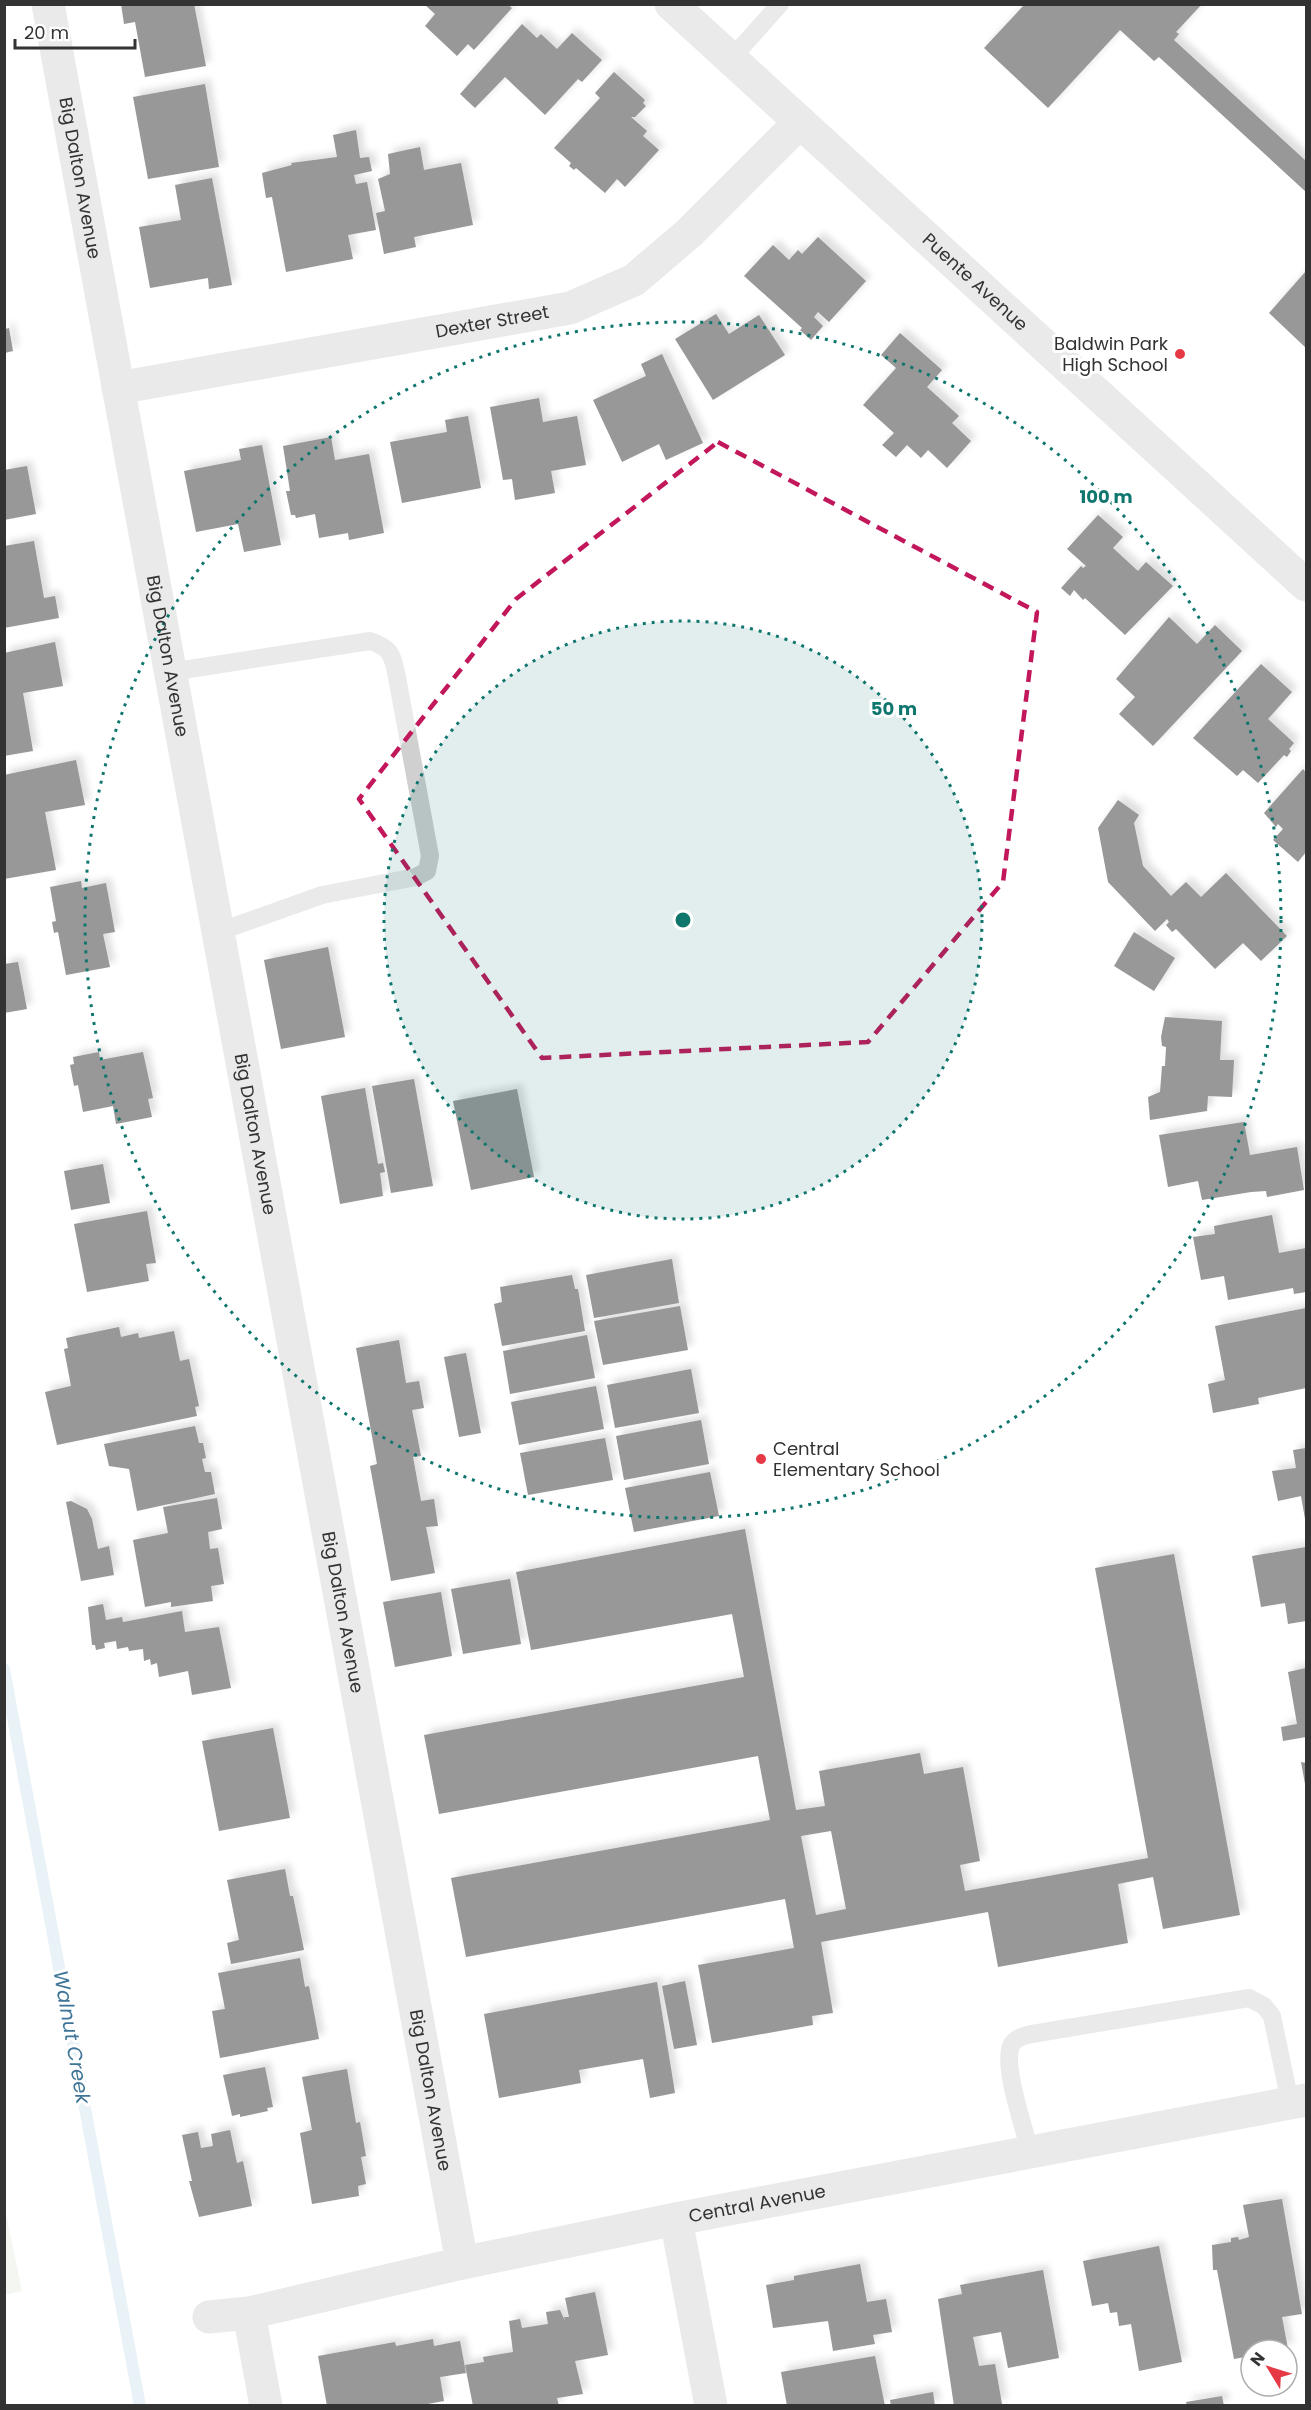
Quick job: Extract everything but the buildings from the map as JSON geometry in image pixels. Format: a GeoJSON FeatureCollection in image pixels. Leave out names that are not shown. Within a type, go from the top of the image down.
{"type":"FeatureCollection","features":[{"type":"Feature","properties":{"kind":"street","name":"Big Dalton Avenue"},"geometry":{"type":"LineString","coordinates":[[48,4],[462,2263]]}},
{"type":"Feature","properties":{"kind":"street","name":"Puente Avenue"},"geometry":{"type":"LineString","coordinates":[[671,4],[1306,585]]}},
{"type":"Feature","properties":{"kind":"street","name":"Dexter Street"},"geometry":{"type":"LineString","coordinates":[[118,388],[570,308],[634,280],[689,233],[800,122]]}},
{"type":"Feature","properties":{"kind":"street","name":"Central Avenue"},"geometry":{"type":"LineString","coordinates":[[209,2318],[249,2313],[462,2263],[676,2219],[1298,2101]]}},
{"type":"Feature","properties":{"kind":"street"},"geometry":{"type":"LineString","coordinates":[[676,2219],[711,2406]]}},
{"type":"Feature","properties":{"kind":"street"},"geometry":{"type":"LineString","coordinates":[[249,2313],[266,2406]]}},
{"type":"Feature","properties":{"kind":"lane"},"geometry":{"type":"LineString","coordinates":[[731,59],[780,4]]}},
{"type":"Feature","properties":{"kind":"lane"},"geometry":{"type":"LineString","coordinates":[[170,672],[370,641],[384,646],[391,651],[396,672],[430,856],[427,871],[416,877],[322,895],[218,932]]}},
{"type":"Feature","properties":{"kind":"lane"},"geometry":{"type":"LineString","coordinates":[[1030,2152],[1009,2066],[1010,2047],[1017,2038],[1032,2034],[1249,1998],[1264,2006],[1272,2016],[1298,2101]]}},
{"type":"Feature","properties":{"kind":"highlighted area"},"geometry":{"type":"Polygon","coordinates":[[[718,442],[1037,612],[1003,882],[868,1042],[542,1058],[359,799],[516,599],[718,442]]]}},
{"type":"Feature","properties":{"kind":"shaded area"},"geometry":{"type":"Polygon","coordinates":[[[4,2204],[22,2291],[5,2295],[4,2295],[4,2204]]]}},
{"type":"Feature","properties":{"kind":"waterway","name":"Walnut Creek"},"geometry":{"type":"LineString","coordinates":[[4,1669],[140,2406]]}},
{"type":"Feature","properties":{"kind":"place","name":"Baldwin Park High School"},"geometry":{"type":"Point","coordinates":[1180,354]}},
{"type":"Feature","properties":{"kind":"place","name":"Central Elementary School"},"geometry":{"type":"Point","coordinates":[761,1459]}}]}
